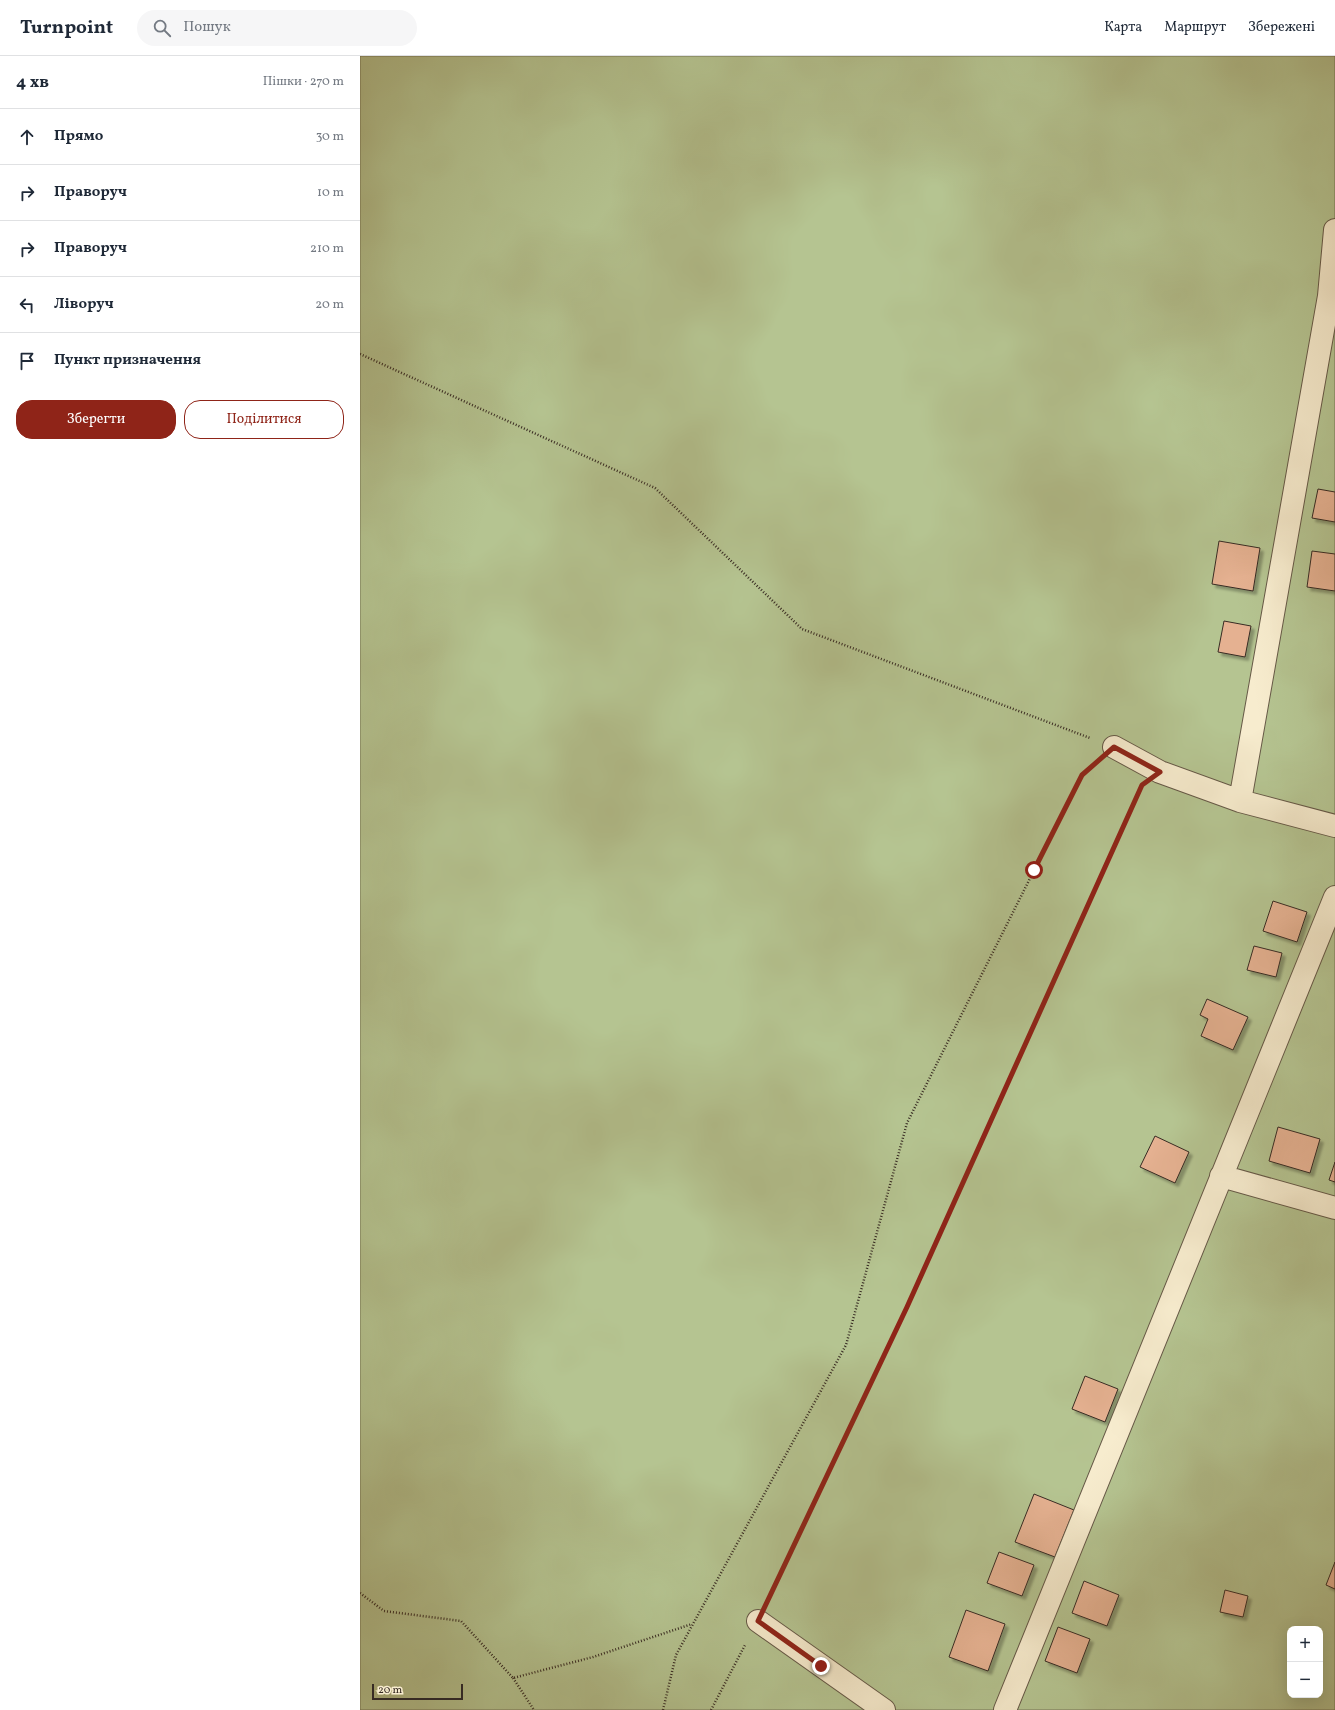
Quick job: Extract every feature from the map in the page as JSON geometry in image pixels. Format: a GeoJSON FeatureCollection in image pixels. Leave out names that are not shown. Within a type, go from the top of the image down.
{"type":"FeatureCollection","features":[{"type":"Feature","properties":{"kind":"street"},"geometry":{"type":"LineString","coordinates":[[1240,801],[1332,297],[1335,230]]}},
{"type":"Feature","properties":{"kind":"street"},"geometry":{"type":"LineString","coordinates":[[1114,747],[1160,772],[1240,801],[1335,826]]}},
{"type":"Feature","properties":{"kind":"street"},"geometry":{"type":"LineString","coordinates":[[1005,1710],[1335,897]]}},
{"type":"Feature","properties":{"kind":"street"},"geometry":{"type":"LineString","coordinates":[[1221,1176],[1335,1208]]}},
{"type":"Feature","properties":{"kind":"street"},"geometry":{"type":"LineString","coordinates":[[758,1621],[884,1710]]}},
{"type":"Feature","properties":{"kind":"path"},"geometry":{"type":"LineString","coordinates":[[360,354],[655,488],[802,629],[1114,747],[1082,775],[908,1123],[846,1345],[676,1655],[663,1710]]}},
{"type":"Feature","properties":{"kind":"path"},"geometry":{"type":"LineString","coordinates":[[711,1710],[758,1621],[907,1307],[1142,785],[1160,772]]}},
{"type":"Feature","properties":{"kind":"path"},"geometry":{"type":"LineString","coordinates":[[360,1593],[384,1611],[461,1621],[513,1678],[534,1710]]}},
{"type":"Feature","properties":{"kind":"path"},"geometry":{"type":"LineString","coordinates":[[513,1678],[593,1657],[692,1624]]}},
{"type":"Feature","properties":{"kind":"green space"},"geometry":{"type":"Polygon","coordinates":[[[360,56],[1335,56],[1335,1710],[360,1710],[360,56]]]}},
{"type":"Feature","properties":{"kind":"building"},"geometry":{"type":"Polygon","coordinates":[[[1318,489],[1335,492],[1335,522],[1312,518],[1318,489]]]}},
{"type":"Feature","properties":{"kind":"building"},"geometry":{"type":"Polygon","coordinates":[[[1219,541],[1260,548],[1253,591],[1212,584],[1219,541]]]}},
{"type":"Feature","properties":{"kind":"building"},"geometry":{"type":"Polygon","coordinates":[[[1312,551],[1335,554],[1335,591],[1307,587],[1312,551]]]}},
{"type":"Feature","properties":{"kind":"building"},"geometry":{"type":"Polygon","coordinates":[[[1224,621],[1251,626],[1245,657],[1218,652],[1224,621]]]}},
{"type":"Feature","properties":{"kind":"building"},"geometry":{"type":"Polygon","coordinates":[[[1273,901],[1307,912],[1297,942],[1263,931],[1273,901]]]}},
{"type":"Feature","properties":{"kind":"building"},"geometry":{"type":"Polygon","coordinates":[[[1254,946],[1282,953],[1276,977],[1247,970],[1254,946]]]}},
{"type":"Feature","properties":{"kind":"building"},"geometry":{"type":"Polygon","coordinates":[[[1207,999],[1248,1017],[1233,1050],[1201,1036],[1208,1019],[1200,1015],[1207,999]]]}},
{"type":"Feature","properties":{"kind":"building"},"geometry":{"type":"Polygon","coordinates":[[[1278,1127],[1320,1139],[1310,1173],[1269,1161],[1278,1127]]]}},
{"type":"Feature","properties":{"kind":"building"},"geometry":{"type":"Polygon","coordinates":[[[1155,1136],[1189,1152],[1175,1183],[1140,1167],[1155,1136]]]}},
{"type":"Feature","properties":{"kind":"building"},"geometry":{"type":"Polygon","coordinates":[[[1335,1162],[1335,1182],[1329,1180],[1335,1162]]]}},
{"type":"Feature","properties":{"kind":"building"},"geometry":{"type":"Polygon","coordinates":[[[1085,1376],[1118,1389],[1105,1422],[1072,1409],[1085,1376]]]}},
{"type":"Feature","properties":{"kind":"building"},"geometry":{"type":"Polygon","coordinates":[[[1034,1494],[1074,1510],[1055,1557],[1015,1542],[1034,1494]]]}},
{"type":"Feature","properties":{"kind":"building"},"geometry":{"type":"Polygon","coordinates":[[[999,1552],[1034,1565],[1022,1596],[987,1583],[999,1552]]]}},
{"type":"Feature","properties":{"kind":"building"},"geometry":{"type":"Polygon","coordinates":[[[1335,1562],[1335,1589],[1326,1585],[1335,1562]]]}},
{"type":"Feature","properties":{"kind":"building"},"geometry":{"type":"Polygon","coordinates":[[[1084,1581],[1119,1595],[1107,1626],[1072,1613],[1084,1581]]]}},
{"type":"Feature","properties":{"kind":"building"},"geometry":{"type":"Polygon","coordinates":[[[1225,1590],[1248,1596],[1243,1617],[1220,1612],[1225,1590]]]}},
{"type":"Feature","properties":{"kind":"building"},"geometry":{"type":"Polygon","coordinates":[[[966,1610],[1005,1624],[988,1671],[949,1657],[966,1610]]]}},
{"type":"Feature","properties":{"kind":"building"},"geometry":{"type":"Polygon","coordinates":[[[1058,1627],[1090,1639],[1077,1673],[1045,1661],[1058,1627]]]}},
{"type":"Feature","properties":{"kind":"route"},"geometry":{"type":"LineString","coordinates":[[821,1666],[758,1621],[907,1307],[1142,785],[1160,772],[1114,747],[1082,775],[1034,870]]}}]}
